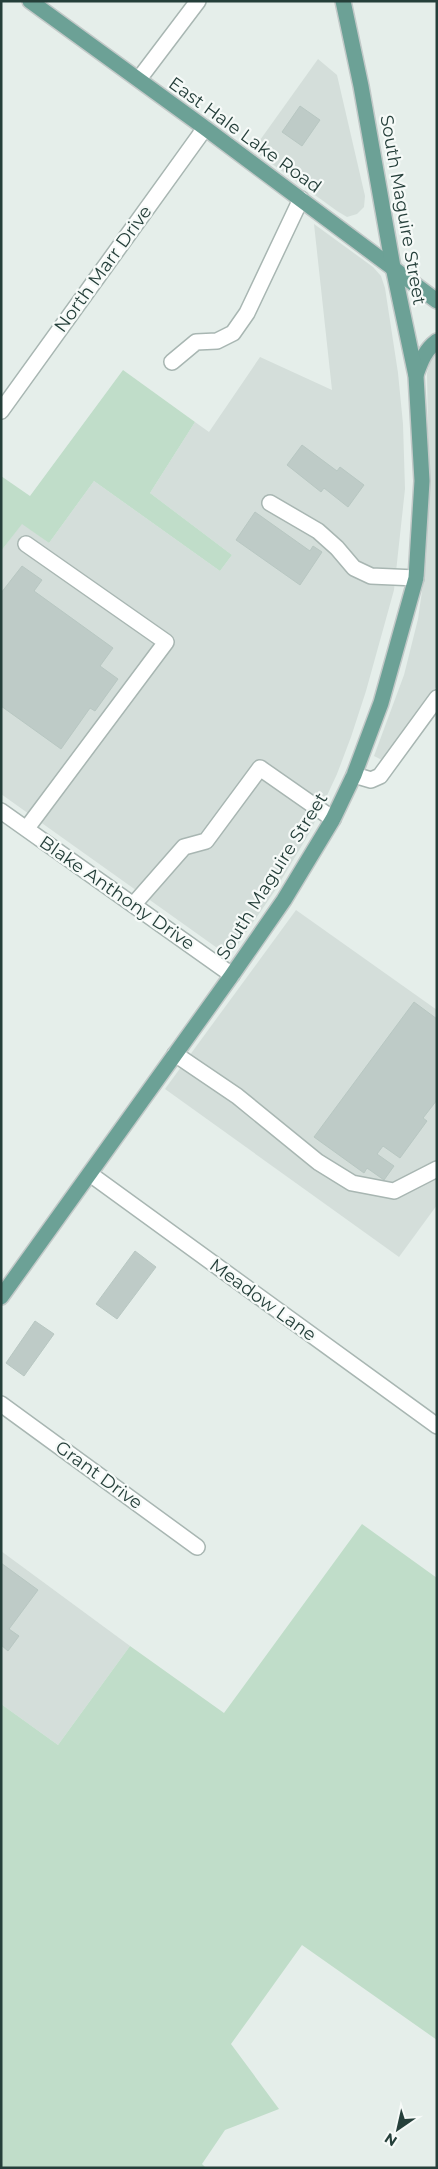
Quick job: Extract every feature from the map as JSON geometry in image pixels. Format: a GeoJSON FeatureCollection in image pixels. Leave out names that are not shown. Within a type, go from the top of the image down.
{"type":"FeatureCollection","features":[{"type":"Feature","properties":{"kind":"main road","name":"South Maguire Street"},"geometry":{"type":"LineString","coordinates":[[1,1297],[232,975],[284,900],[333,820],[354,775],[381,703],[416,578],[422,481],[416,376],[393,267],[361,86],[343,1]]}},
{"type":"Feature","properties":{"kind":"main road","name":"East Hale Lake Road"},"geometry":{"type":"LineString","coordinates":[[36,4],[437,301]]}},
{"type":"Feature","properties":{"kind":"main road"},"geometry":{"type":"LineString","coordinates":[[416,376],[422,357],[429,347],[437,341]]}},
{"type":"Feature","properties":{"kind":"street"},"geometry":{"type":"LineString","coordinates":[[139,80],[198,1]]}},
{"type":"Feature","properties":{"kind":"street","name":"North Marr Drive"},"geometry":{"type":"LineString","coordinates":[[1,411],[205,128]]}},
{"type":"Feature","properties":{"kind":"street"},"geometry":{"type":"LineString","coordinates":[[172,362],[196,342],[217,342],[233,333],[247,313],[301,199]]}},
{"type":"Feature","properties":{"kind":"street"},"geometry":{"type":"LineString","coordinates":[[270,503],[318,532],[337,548],[354,568],[371,576],[416,578]]}},
{"type":"Feature","properties":{"kind":"street"},"geometry":{"type":"LineString","coordinates":[[26,544],[166,642],[26,828]]}},
{"type":"Feature","properties":{"kind":"street"},"geometry":{"type":"LineString","coordinates":[[354,775],[371,780],[380,776],[437,698]]}},
{"type":"Feature","properties":{"kind":"street"},"geometry":{"type":"LineString","coordinates":[[134,904],[184,847],[206,841],[260,768],[333,820]]}},
{"type":"Feature","properties":{"kind":"street","name":"Blake Anthony Drive"},"geometry":{"type":"LineString","coordinates":[[1,811],[232,975]]}},
{"type":"Feature","properties":{"kind":"street"},"geometry":{"type":"LineString","coordinates":[[175,1054],[237,1096],[318,1162],[352,1183],[394,1192],[437,1169]]}},
{"type":"Feature","properties":{"kind":"street","name":"Meadow Lane"},"geometry":{"type":"LineString","coordinates":[[90,1174],[437,1426]]}},
{"type":"Feature","properties":{"kind":"street","name":"Grant Drive"},"geometry":{"type":"LineString","coordinates":[[1,1404],[198,1547]]}},
{"type":"Feature","properties":{"kind":"shaded area"},"geometry":{"type":"Polygon","coordinates":[[[318,59],[337,75],[365,196],[364,207],[357,214],[347,217],[253,150],[318,59]]]}},
{"type":"Feature","properties":{"kind":"shaded area"},"geometry":{"type":"Polygon","coordinates":[[[314,224],[373,267],[381,276],[385,288],[398,373],[403,424],[405,489],[394,590],[351,737],[337,774],[310,832],[274,892],[238,944],[230,949],[220,950],[1,794],[1,551],[22,523],[49,543],[94,481],[220,571],[232,555],[150,493],[195,422],[209,432],[260,357],[332,390],[314,224]]]}},
{"type":"Feature","properties":{"kind":"shaded area"},"geometry":{"type":"Polygon","coordinates":[[[437,351],[437,686],[382,760],[374,756],[404,675],[418,619],[426,563],[429,486],[427,373],[432,356],[437,351]]]}},
{"type":"Feature","properties":{"kind":"shaded area"},"geometry":{"type":"Polygon","coordinates":[[[296,910],[437,1010],[437,1205],[399,1257],[165,1089],[296,910]]]}},
{"type":"Feature","properties":{"kind":"shaded area"},"geometry":{"type":"Polygon","coordinates":[[[1,1551],[130,1646],[58,1745],[1,1704],[1,1551]]]}},
{"type":"Feature","properties":{"kind":"green space"},"geometry":{"type":"Polygon","coordinates":[[[123,370],[195,422],[150,493],[232,555],[220,571],[94,481],[49,543],[22,524],[1,551],[1,476],[30,496],[123,370]]]}},
{"type":"Feature","properties":{"kind":"green space"},"geometry":{"type":"Polygon","coordinates":[[[362,1524],[437,1578],[437,2040],[302,1945],[231,2044],[279,2109],[225,2130],[202,2164],[206,2168],[1,2168],[1,1704],[58,1745],[130,1646],[224,1713],[362,1524]]]}},
{"type":"Feature","properties":{"kind":"building"},"geometry":{"type":"Polygon","coordinates":[[[300,106],[320,120],[302,146],[282,132],[300,106]]]}},
{"type":"Feature","properties":{"kind":"building"},"geometry":{"type":"Polygon","coordinates":[[[302,445],[337,471],[340,467],[364,485],[348,507],[324,488],[321,492],[287,465],[302,445]]]}},
{"type":"Feature","properties":{"kind":"building"},"geometry":{"type":"Polygon","coordinates":[[[255,512],[310,551],[313,546],[322,552],[300,585],[236,540],[255,512]]]}},
{"type":"Feature","properties":{"kind":"building"},"geometry":{"type":"Polygon","coordinates":[[[22,566],[42,580],[34,591],[113,648],[100,666],[118,679],[95,711],[90,708],[61,749],[1,706],[1,593],[22,566]]]}},
{"type":"Feature","properties":{"kind":"building"},"geometry":{"type":"Polygon","coordinates":[[[414,1002],[437,1019],[437,1100],[423,1118],[427,1121],[400,1158],[383,1146],[377,1154],[394,1166],[384,1180],[367,1168],[364,1173],[314,1137],[414,1002]]]}},
{"type":"Feature","properties":{"kind":"building"},"geometry":{"type":"Polygon","coordinates":[[[135,1251],[156,1267],[117,1319],[96,1304],[135,1251]]]}},
{"type":"Feature","properties":{"kind":"building"},"geometry":{"type":"Polygon","coordinates":[[[35,1321],[54,1334],[24,1376],[6,1363],[35,1321]]]}},
{"type":"Feature","properties":{"kind":"building"},"geometry":{"type":"Polygon","coordinates":[[[1,1563],[38,1590],[9,1629],[19,1636],[8,1651],[1,1645],[1,1563]]]}}]}
